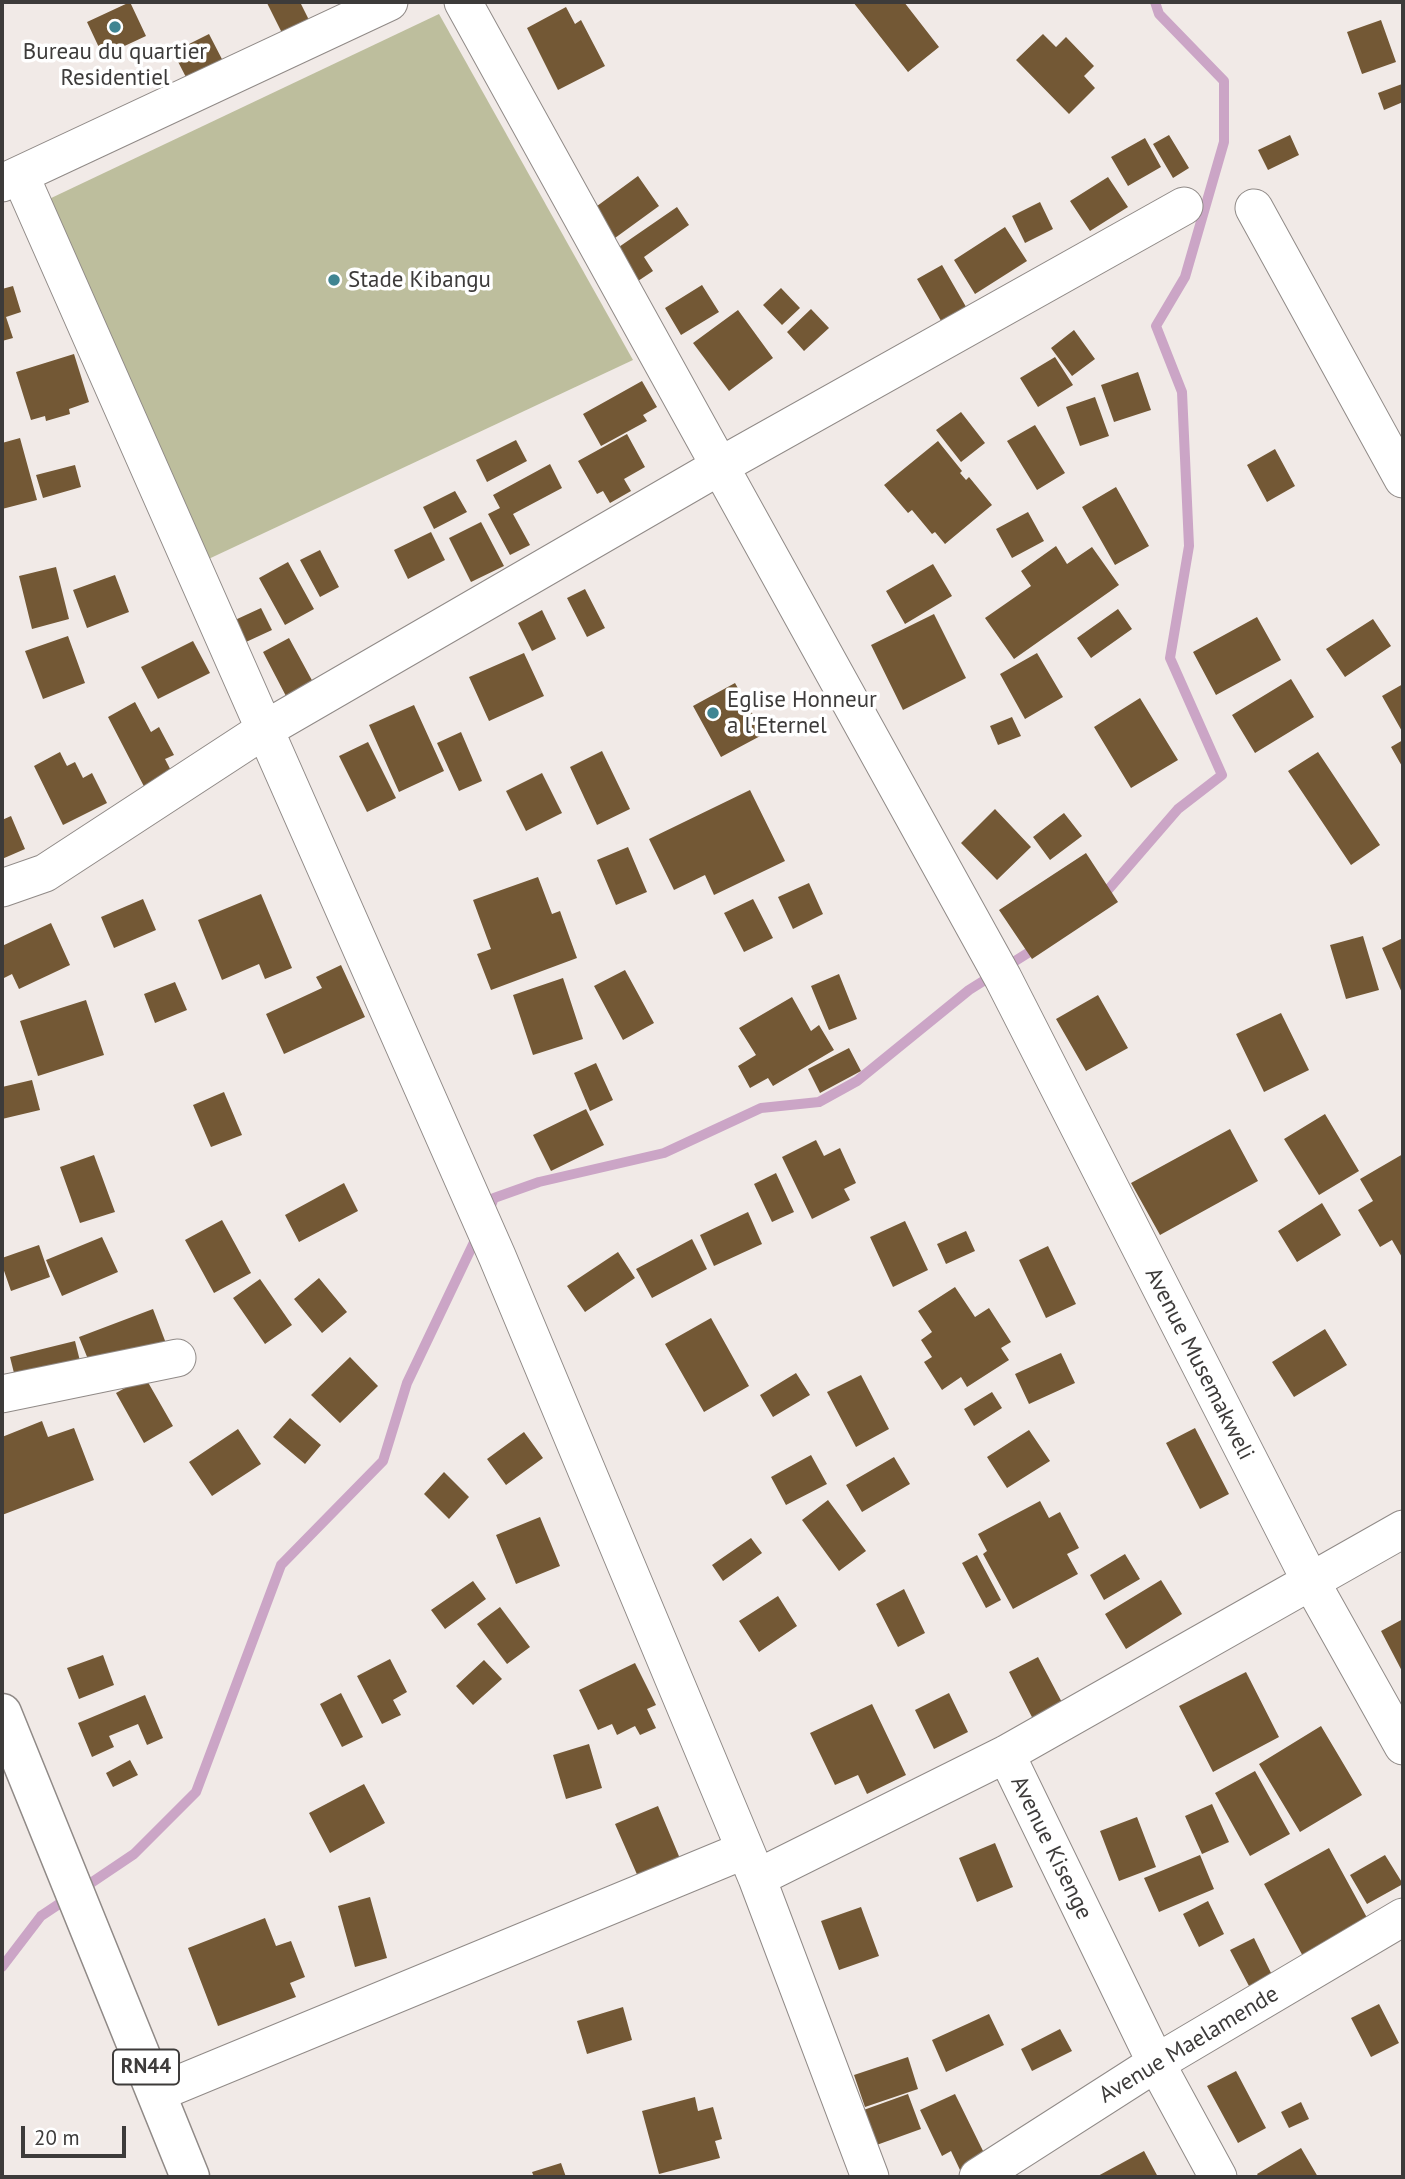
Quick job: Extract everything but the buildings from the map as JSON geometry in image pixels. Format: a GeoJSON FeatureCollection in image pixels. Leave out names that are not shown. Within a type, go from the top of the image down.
{"type":"FeatureCollection","features":[{"type":"Feature","properties":{"kind":"main road","name":"RN44"},"geometry":{"type":"LineString","coordinates":[[2,1713],[190,2177]]}},
{"type":"Feature","properties":{"kind":"street"},"geometry":{"type":"LineString","coordinates":[[389,2],[11,179],[264,730],[497,1256],[751,1864],[870,2177]]}},
{"type":"Feature","properties":{"kind":"street","name":"Avenue Musemakweli"},"geometry":{"type":"LineString","coordinates":[[463,2],[998,969],[1310,1580],[1403,1746]]}},
{"type":"Feature","properties":{"kind":"street"},"geometry":{"type":"LineString","coordinates":[[2,888],[46,873],[264,730],[720,466],[1184,206]]}},
{"type":"Feature","properties":{"kind":"street"},"geometry":{"type":"LineString","coordinates":[[1254,208],[1403,479]]}},
{"type":"Feature","properties":{"kind":"street"},"geometry":{"type":"LineString","coordinates":[[2,1394],[177,1357]]}},
{"type":"Feature","properties":{"kind":"street","name":"Avenue Kisenge"},"geometry":{"type":"LineString","coordinates":[[1218,2177],[1156,2063],[1006,1754],[1403,1529]]}},
{"type":"Feature","properties":{"kind":"street"},"geometry":{"type":"LineString","coordinates":[[157,2093],[751,1864],[1006,1754]]}},
{"type":"Feature","properties":{"kind":"street","name":"Avenue Maelamende"},"geometry":{"type":"LineString","coordinates":[[978,2177],[1156,2063],[1403,1917]]}},
{"type":"Feature","properties":{"kind":"green space","name":"Stade Kibangu"},"geometry":{"type":"Polygon","coordinates":[[[439,14],[633,360],[200,563],[47,200],[439,14]]]}},
{"type":"Feature","properties":{"kind":"waterway"},"geometry":{"type":"LineString","coordinates":[[1101,898],[1178,809],[1222,775],[1170,658],[1189,546],[1182,392],[1156,326],[1185,277],[1224,142],[1224,81],[1159,14],[1155,2]]}},
{"type":"Feature","properties":{"kind":"waterway"},"geometry":{"type":"LineString","coordinates":[[488,1213],[494,1198],[539,1182],[664,1153],[761,1108],[819,1102],[857,1081],[969,990],[1039,946]]}},
{"type":"Feature","properties":{"kind":"waterway"},"geometry":{"type":"LineString","coordinates":[[82,1889],[134,1854],[196,1792],[281,1565],[383,1461],[407,1383],[478,1234]]}},
{"type":"Feature","properties":{"kind":"waterway"},"geometry":{"type":"LineString","coordinates":[[2,1967],[41,1916],[68,1898]]}},
{"type":"Feature","properties":{"kind":"place","name":"Bureau du quartier Residentiel"},"geometry":{"type":"Point","coordinates":[115,27]}},
{"type":"Feature","properties":{"kind":"place","name":"Stade Kibangu"},"geometry":{"type":"Point","coordinates":[334,280]}},
{"type":"Feature","properties":{"kind":"place","name":"Eglise Honneur a l'Eternel"},"geometry":{"type":"Point","coordinates":[713,713]}}]}
